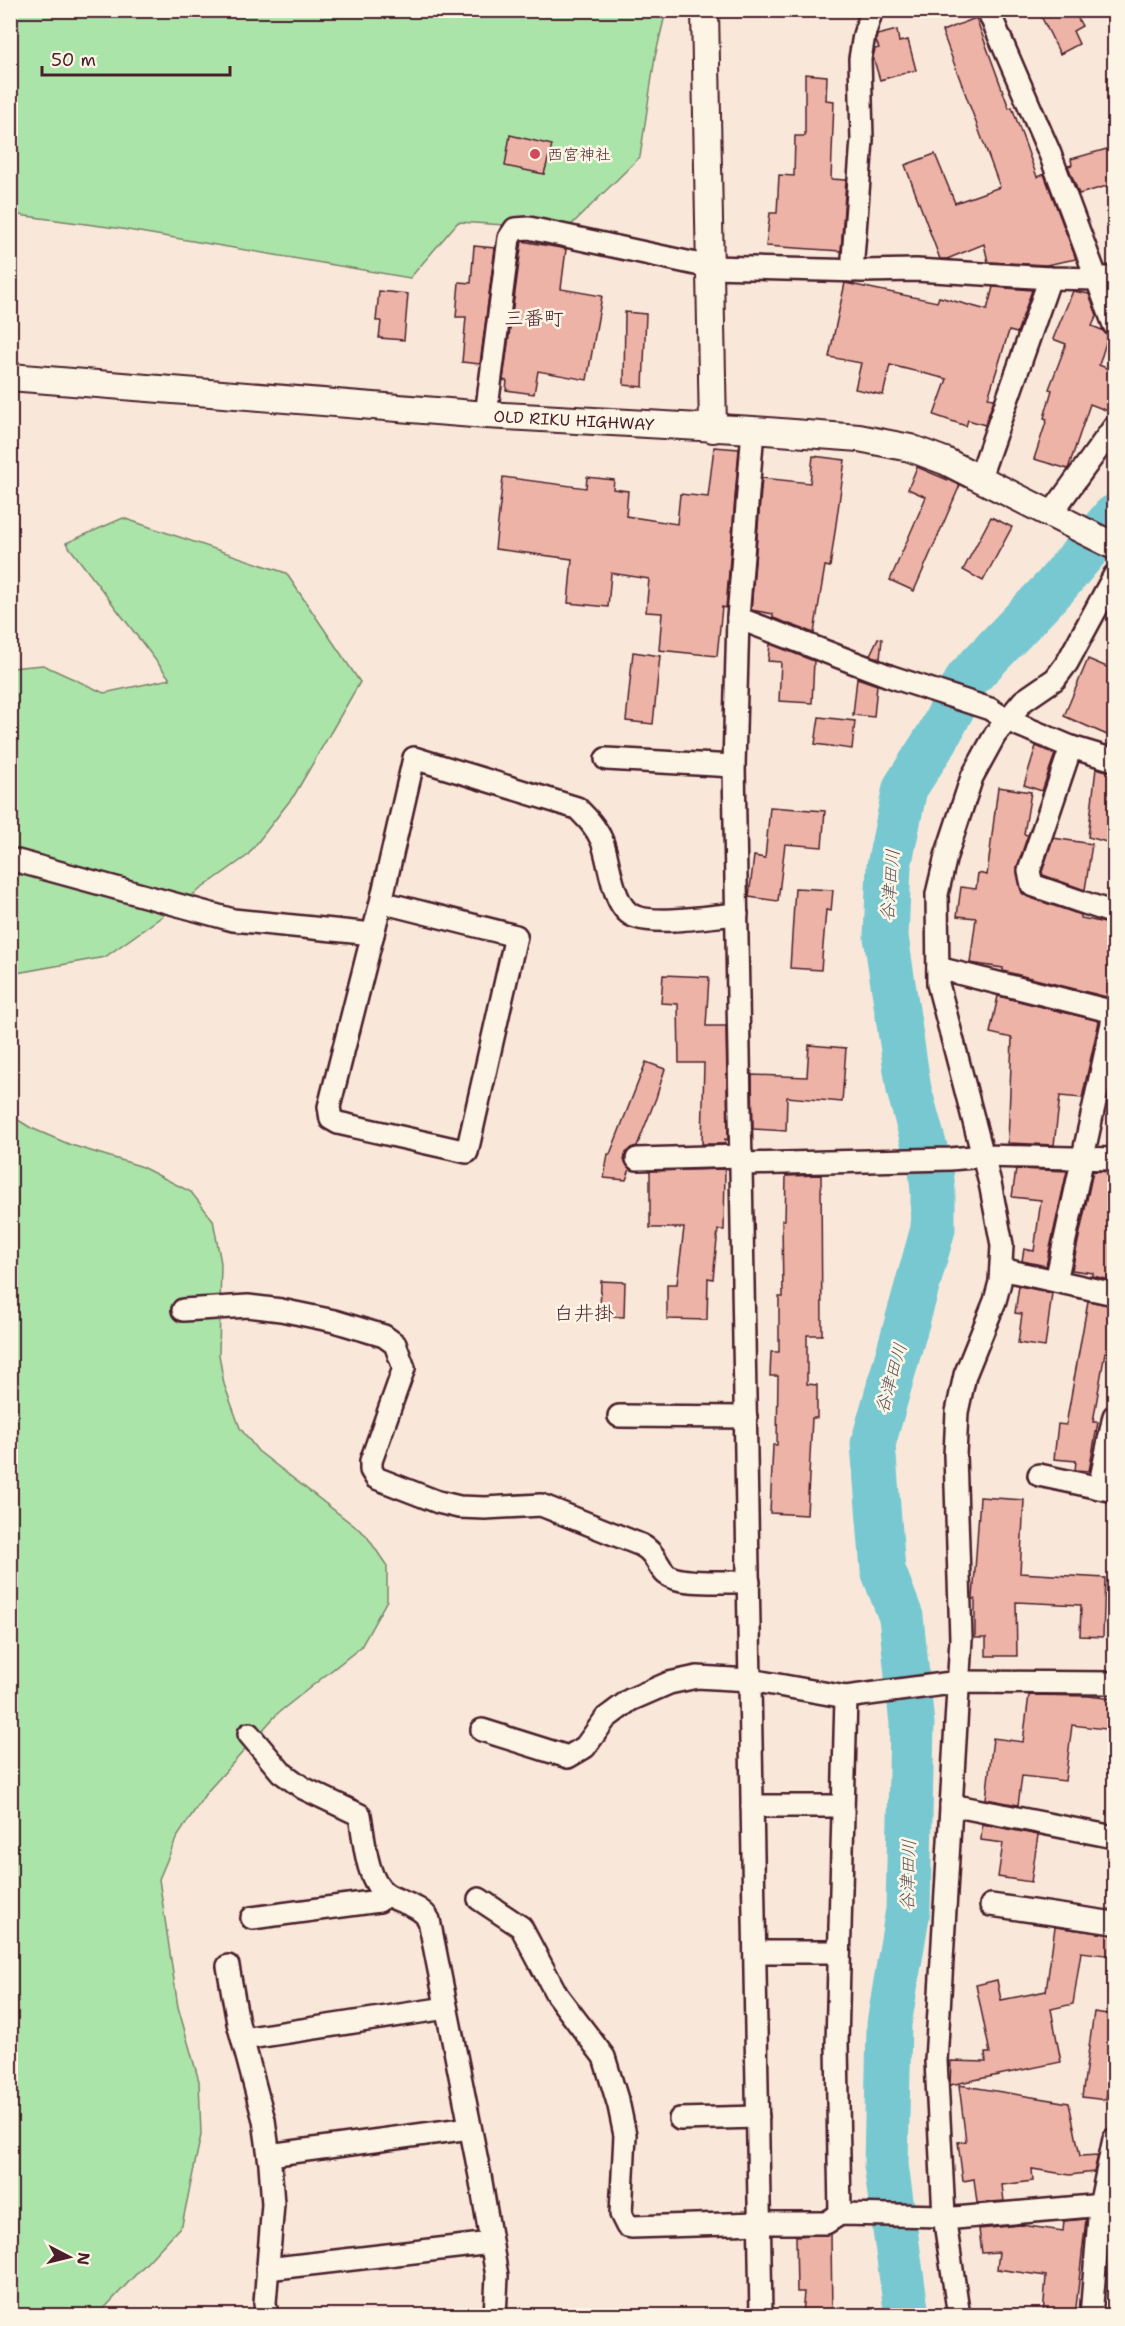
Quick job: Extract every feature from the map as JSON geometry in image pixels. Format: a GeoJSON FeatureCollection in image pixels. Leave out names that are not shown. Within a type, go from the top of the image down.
{"type":"FeatureCollection","features":[{"type":"Feature","properties":{"kind":"street"},"geometry":{"type":"LineString","coordinates":[[705,10],[713,429]]}},
{"type":"Feature","properties":{"kind":"street"},"geometry":{"type":"LineString","coordinates":[[852,271],[862,140],[860,58],[872,10]]}},
{"type":"Feature","properties":{"kind":"street"},"geometry":{"type":"LineString","coordinates":[[988,10],[1106,278],[1114,325]]}},
{"type":"Feature","properties":{"kind":"street"},"geometry":{"type":"LineString","coordinates":[[486,415],[509,238],[515,229],[529,228],[710,267],[852,271],[916,270],[1050,278],[1106,278]]}},
{"type":"Feature","properties":{"kind":"street"},"geometry":{"type":"LineString","coordinates":[[980,477],[1050,278]]}},
{"type":"Feature","properties":{"kind":"street","name":"OLD RIKU HIGHWAY"},"geometry":{"type":"LineString","coordinates":[[10,378],[486,415],[859,438],[910,448],[980,477],[1114,546]]}},
{"type":"Feature","properties":{"kind":"street"},"geometry":{"type":"LineString","coordinates":[[1057,517],[1114,427]]}},
{"type":"Feature","properties":{"kind":"street"},"geometry":{"type":"LineString","coordinates":[[753,430],[738,618],[734,766],[761,2316]]}},
{"type":"Feature","properties":{"kind":"street"},"geometry":{"type":"LineString","coordinates":[[959,2316],[935,2216],[936,2061],[961,1639],[955,1455],[957,1412],[965,1375],[995,1301],[1000,1282],[1002,1245],[984,1156],[941,994],[938,968],[937,894],[946,856],[972,777],[995,735],[999,715],[1055,679],[1067,663],[1114,576]]}},
{"type":"Feature","properties":{"kind":"street"},"geometry":{"type":"LineString","coordinates":[[738,618],[999,715],[1071,747],[1114,760]]}},
{"type":"Feature","properties":{"kind":"street"},"geometry":{"type":"LineString","coordinates":[[1071,747],[1032,860],[1029,871],[1030,880],[1032,885],[1114,913]]}},
{"type":"Feature","properties":{"kind":"street"},"geometry":{"type":"LineString","coordinates":[[381,902],[516,936],[467,1152],[338,1123],[331,1119],[329,1107],[381,902],[414,758],[577,808],[591,822],[602,841],[619,901],[627,914],[637,918],[656,920],[737,914]]}},
{"type":"Feature","properties":{"kind":"street"},"geometry":{"type":"LineString","coordinates":[[606,759],[734,766]]}},
{"type":"Feature","properties":{"kind":"street"},"geometry":{"type":"LineString","coordinates":[[10,859],[233,920],[373,934]]}},
{"type":"Feature","properties":{"kind":"street"},"geometry":{"type":"LineString","coordinates":[[938,968],[1114,1013],[1056,1281]]}},
{"type":"Feature","properties":{"kind":"street"},"geometry":{"type":"LineString","coordinates":[[637,1159],[859,1161],[984,1156],[1114,1159]]}},
{"type":"Feature","properties":{"kind":"street"},"geometry":{"type":"LineString","coordinates":[[1001,1269],[1114,1294]]}},
{"type":"Feature","properties":{"kind":"street"},"geometry":{"type":"LineString","coordinates":[[183,1310],[248,1306],[281,1310],[334,1321],[384,1336],[395,1344],[404,1368],[371,1461],[371,1470],[376,1478],[438,1502],[459,1507],[541,1505],[642,1545],[652,1551],[664,1572],[671,1578],[748,1582]]}},
{"type":"Feature","properties":{"kind":"street"},"geometry":{"type":"LineString","coordinates":[[619,1416],[746,1417]]}},
{"type":"Feature","properties":{"kind":"street"},"geometry":{"type":"LineString","coordinates":[[1039,1475],[1107,1489],[1114,1416]]}},
{"type":"Feature","properties":{"kind":"street"},"geometry":{"type":"LineString","coordinates":[[482,1730],[568,1757],[585,1747],[606,1718],[630,1700],[669,1683],[697,1677],[750,1680],[855,1695],[959,1682],[1114,1683]]}},
{"type":"Feature","properties":{"kind":"street"},"geometry":{"type":"LineString","coordinates":[[849,2214],[837,2044],[843,1806],[855,1695]]}},
{"type":"Feature","properties":{"kind":"street"},"geometry":{"type":"LineString","coordinates":[[249,1734],[281,1772],[303,1788],[360,1815],[373,1878],[384,1893],[425,1913],[429,1920],[497,2276],[495,2316]]}},
{"type":"Feature","properties":{"kind":"street"},"geometry":{"type":"LineString","coordinates":[[951,1805],[1114,1837]]}},
{"type":"Feature","properties":{"kind":"street"},"geometry":{"type":"LineString","coordinates":[[752,1806],[843,1806]]}},
{"type":"Feature","properties":{"kind":"street"},"geometry":{"type":"LineString","coordinates":[[252,1918],[380,1901],[384,1893]]}},
{"type":"Feature","properties":{"kind":"street"},"geometry":{"type":"LineString","coordinates":[[479,1899],[521,1927],[557,1995],[604,2057],[625,2135],[621,2214],[627,2226],[632,2228],[826,2223],[849,2214],[956,2218],[1107,2205]]}},
{"type":"Feature","properties":{"kind":"street"},"geometry":{"type":"LineString","coordinates":[[992,1905],[1114,1923]]}},
{"type":"Feature","properties":{"kind":"street"},"geometry":{"type":"LineString","coordinates":[[755,1952],[839,1952]]}},
{"type":"Feature","properties":{"kind":"street"},"geometry":{"type":"LineString","coordinates":[[228,1966],[243,2039],[264,2120],[269,2155],[273,2204],[265,2303],[267,2316]]}},
{"type":"Feature","properties":{"kind":"street"},"geometry":{"type":"LineString","coordinates":[[243,2039],[446,2008]]}},
{"type":"Feature","properties":{"kind":"street"},"geometry":{"type":"LineString","coordinates":[[680,2119],[758,2117]]}},
{"type":"Feature","properties":{"kind":"street"},"geometry":{"type":"LineString","coordinates":[[269,2155],[470,2128]]}},
{"type":"Feature","properties":{"kind":"street"},"geometry":{"type":"LineString","coordinates":[[1091,2316],[1114,2139]]}},
{"type":"Feature","properties":{"kind":"street"},"geometry":{"type":"LineString","coordinates":[[267,2269],[491,2243]]}},
{"type":"Feature","properties":{"kind":"green space"},"geometry":{"type":"Polygon","coordinates":[[[11,11],[666,11],[655,57],[640,157],[567,229],[458,222],[410,278],[116,228],[11,214],[11,11]]]}},
{"type":"Feature","properties":{"kind":"green space"},"geometry":{"type":"Polygon","coordinates":[[[123,518],[286,573],[360,682],[295,794],[247,856],[105,957],[11,974],[11,668],[43,665],[104,693],[170,679],[66,543],[123,518]]]}},
{"type":"Feature","properties":{"kind":"green space"},"geometry":{"type":"Polygon","coordinates":[[[10,1115],[31,1128],[71,1145],[140,1166],[191,1192],[213,1220],[221,1263],[219,1355],[224,1384],[240,1428],[258,1451],[366,1535],[387,1566],[387,1600],[361,1647],[278,1713],[206,1793],[176,1839],[159,1879],[178,2007],[199,2081],[201,2135],[182,2225],[98,2315],[11,2315],[10,1115]]]}},
{"type":"Feature","properties":{"kind":"green space"},"geometry":{"type":"Polygon","coordinates":[[[1108,2214],[1114,2214],[1114,2315],[1099,2316],[1108,2214]]]}},
{"type":"Feature","properties":{"kind":"building"},"geometry":{"type":"Polygon","coordinates":[[[1038,10],[1073,10],[1082,26],[1073,31],[1079,44],[1060,54],[1038,10]]]}},
{"type":"Feature","properties":{"kind":"building"},"geometry":{"type":"Polygon","coordinates":[[[976,18],[1037,177],[1044,174],[1076,259],[1046,265],[988,262],[984,244],[947,259],[940,259],[905,165],[935,154],[955,203],[1000,187],[942,31],[976,18]]]}},
{"type":"Feature","properties":{"kind":"building"},"geometry":{"type":"Polygon","coordinates":[[[897,30],[899,42],[908,40],[916,70],[880,80],[873,57],[875,49],[879,48],[876,41],[877,35],[897,30]]]}},
{"type":"Feature","properties":{"kind":"building"},"geometry":{"type":"Polygon","coordinates":[[[805,74],[827,76],[826,100],[834,101],[831,179],[846,180],[841,251],[766,246],[770,213],[777,213],[779,175],[794,176],[795,136],[805,136],[805,74]]]}},
{"type":"Feature","properties":{"kind":"building","name":"西宮神社"},"geometry":{"type":"Polygon","coordinates":[[[510,135],[552,145],[544,174],[505,166],[510,135]]]}},
{"type":"Feature","properties":{"kind":"building"},"geometry":{"type":"Polygon","coordinates":[[[1114,147],[1114,184],[1079,194],[1068,166],[1072,165],[1071,159],[1114,147]]]}},
{"type":"Feature","properties":{"kind":"building"},"geometry":{"type":"Polygon","coordinates":[[[522,241],[566,249],[561,289],[602,296],[587,380],[538,371],[534,394],[506,390],[507,381],[503,380],[522,241]]]}},
{"type":"Feature","properties":{"kind":"building"},"geometry":{"type":"Polygon","coordinates":[[[474,246],[495,248],[480,364],[462,362],[466,317],[456,317],[459,282],[471,283],[474,246]]]}},
{"type":"Feature","properties":{"kind":"building"},"geometry":{"type":"Polygon","coordinates":[[[845,283],[937,302],[939,297],[987,310],[993,287],[1032,290],[1017,333],[1009,331],[988,398],[994,399],[985,425],[968,420],[966,426],[934,415],[947,379],[890,365],[883,395],[855,389],[861,363],[829,357],[845,283]]]}},
{"type":"Feature","properties":{"kind":"building"},"geometry":{"type":"Polygon","coordinates":[[[379,291],[408,294],[404,340],[379,338],[381,321],[376,321],[379,291]]]}},
{"type":"Feature","properties":{"kind":"building"},"geometry":{"type":"Polygon","coordinates":[[[1073,291],[1089,294],[1097,315],[1092,326],[1102,330],[1108,336],[1099,365],[1114,371],[1114,395],[1108,411],[1090,404],[1068,469],[1034,459],[1047,419],[1044,418],[1052,390],[1049,389],[1066,344],[1053,339],[1073,291]]]}},
{"type":"Feature","properties":{"kind":"building"},"geometry":{"type":"Polygon","coordinates":[[[625,312],[646,314],[643,387],[624,385],[625,312]]]}},
{"type":"Feature","properties":{"kind":"building"},"geometry":{"type":"Polygon","coordinates":[[[714,447],[739,449],[726,608],[722,607],[717,656],[659,650],[662,613],[646,612],[649,579],[611,573],[608,607],[568,603],[572,559],[495,549],[503,477],[586,488],[587,477],[614,480],[613,489],[628,491],[626,516],[677,524],[680,494],[708,497],[714,447]]]}},
{"type":"Feature","properties":{"kind":"building"},"geometry":{"type":"Polygon","coordinates":[[[813,456],[845,460],[830,567],[825,566],[814,633],[773,618],[773,614],[751,610],[762,478],[810,483],[813,456]]]}},
{"type":"Feature","properties":{"kind":"building"},"geometry":{"type":"Polygon","coordinates":[[[917,467],[960,485],[914,591],[890,580],[926,497],[908,489],[917,467]]]}},
{"type":"Feature","properties":{"kind":"building"},"geometry":{"type":"Polygon","coordinates":[[[991,517],[1012,527],[983,581],[963,570],[991,517]]]}},
{"type":"Feature","properties":{"kind":"building"},"geometry":{"type":"Polygon","coordinates":[[[878,638],[882,639],[880,659],[870,655],[878,638]]]}},
{"type":"Feature","properties":{"kind":"building"},"geometry":{"type":"Polygon","coordinates":[[[770,644],[814,661],[812,703],[779,701],[781,662],[768,661],[770,644]]]}},
{"type":"Feature","properties":{"kind":"building"},"geometry":{"type":"Polygon","coordinates":[[[633,652],[660,656],[653,724],[626,721],[633,652]]]}},
{"type":"Feature","properties":{"kind":"building"},"geometry":{"type":"Polygon","coordinates":[[[1088,659],[1114,670],[1114,738],[1064,716],[1088,659]]]}},
{"type":"Feature","properties":{"kind":"building"},"geometry":{"type":"Polygon","coordinates":[[[857,678],[877,685],[874,717],[853,715],[857,678]]]}},
{"type":"Feature","properties":{"kind":"building"},"geometry":{"type":"Polygon","coordinates":[[[819,717],[855,721],[852,749],[815,744],[819,717]]]}},
{"type":"Feature","properties":{"kind":"building"},"geometry":{"type":"Polygon","coordinates":[[[1036,746],[1055,754],[1042,791],[1024,785],[1036,746]]]}},
{"type":"Feature","properties":{"kind":"building"},"geometry":{"type":"Polygon","coordinates":[[[1096,768],[1114,773],[1114,844],[1088,837],[1096,768]]]}},
{"type":"Feature","properties":{"kind":"building"},"geometry":{"type":"Polygon","coordinates":[[[998,787],[1031,792],[1024,834],[1028,835],[1017,867],[1022,893],[1081,915],[1081,918],[1114,925],[1107,997],[1003,971],[1003,968],[970,963],[976,918],[957,916],[961,887],[976,889],[978,873],[987,875],[998,787]]]}},
{"type":"Feature","properties":{"kind":"building"},"geometry":{"type":"Polygon","coordinates":[[[770,807],[825,811],[822,847],[785,844],[778,901],[749,897],[754,856],[765,858],[770,807]]]}},
{"type":"Feature","properties":{"kind":"building"},"geometry":{"type":"Polygon","coordinates":[[[1053,838],[1092,844],[1085,890],[1043,875],[1053,838]]]}},
{"type":"Feature","properties":{"kind":"building"},"geometry":{"type":"Polygon","coordinates":[[[795,888],[833,890],[831,911],[826,910],[821,970],[790,968],[795,888]]]}},
{"type":"Feature","properties":{"kind":"building"},"geometry":{"type":"Polygon","coordinates":[[[663,975],[709,977],[706,1026],[726,1026],[728,1140],[725,1139],[725,1144],[702,1144],[704,1063],[679,1063],[678,1004],[661,1003],[663,975]]]}},
{"type":"Feature","properties":{"kind":"building"},"geometry":{"type":"Polygon","coordinates":[[[998,996],[1099,1021],[1082,1098],[1060,1096],[1054,1145],[1008,1143],[1012,1038],[990,1033],[998,996]]]}},
{"type":"Feature","properties":{"kind":"building"},"geometry":{"type":"Polygon","coordinates":[[[809,1045],[846,1048],[842,1102],[787,1097],[786,1131],[753,1129],[752,1075],[807,1077],[809,1045]]]}},
{"type":"Feature","properties":{"kind":"building"},"geometry":{"type":"Polygon","coordinates":[[[646,1062],[665,1069],[656,1098],[637,1146],[626,1153],[624,1160],[630,1169],[626,1180],[604,1178],[608,1154],[610,1154],[646,1062]]]}},
{"type":"Feature","properties":{"kind":"building"},"geometry":{"type":"Polygon","coordinates":[[[725,1169],[724,1230],[718,1230],[713,1279],[708,1278],[707,1320],[667,1319],[667,1284],[677,1284],[684,1228],[650,1228],[650,1171],[725,1169]]]}},
{"type":"Feature","properties":{"kind":"building"},"geometry":{"type":"Polygon","coordinates":[[[1016,1169],[1067,1171],[1046,1266],[1022,1261],[1024,1249],[1034,1251],[1041,1200],[1012,1197],[1016,1169]]]}},
{"type":"Feature","properties":{"kind":"building"},"geometry":{"type":"Polygon","coordinates":[[[1093,1171],[1114,1172],[1114,1281],[1093,1276],[1093,1273],[1072,1270],[1093,1171]]]}},
{"type":"Feature","properties":{"kind":"building"},"geometry":{"type":"Polygon","coordinates":[[[821,1175],[822,1335],[807,1335],[807,1384],[817,1385],[817,1418],[812,1418],[807,1515],[770,1513],[773,1445],[777,1445],[778,1376],[770,1376],[771,1352],[779,1352],[779,1297],[783,1297],[782,1220],[785,1220],[786,1176],[821,1175]]]}},
{"type":"Feature","properties":{"kind":"building"},"geometry":{"type":"Polygon","coordinates":[[[601,1281],[625,1282],[624,1317],[600,1316],[601,1281]]]}},
{"type":"Feature","properties":{"kind":"building"},"geometry":{"type":"Polygon","coordinates":[[[1019,1286],[1052,1293],[1045,1347],[1018,1343],[1022,1314],[1015,1313],[1019,1286]]]}},
{"type":"Feature","properties":{"kind":"building"},"geometry":{"type":"Polygon","coordinates":[[[1088,1301],[1114,1306],[1114,1353],[1105,1352],[1093,1422],[1098,1422],[1089,1471],[1075,1470],[1076,1461],[1054,1459],[1058,1424],[1066,1425],[1088,1301]]]}},
{"type":"Feature","properties":{"kind":"building"},"geometry":{"type":"Polygon","coordinates":[[[980,1497],[1024,1500],[1020,1573],[1105,1578],[1103,1637],[1080,1636],[1081,1605],[1016,1602],[1017,1656],[986,1656],[986,1638],[975,1638],[975,1599],[973,1599],[980,1497]]]}},
{"type":"Feature","properties":{"kind":"building"},"geometry":{"type":"Polygon","coordinates":[[[1029,1695],[1114,1699],[1114,1730],[1072,1725],[1065,1781],[1022,1776],[1018,1805],[986,1799],[993,1738],[1023,1742],[1029,1695]]]}},
{"type":"Feature","properties":{"kind":"building"},"geometry":{"type":"Polygon","coordinates":[[[982,1824],[1038,1835],[1031,1882],[998,1877],[1003,1843],[981,1840],[982,1824]]]}},
{"type":"Feature","properties":{"kind":"building"},"geometry":{"type":"Polygon","coordinates":[[[1055,1927],[1114,1935],[1114,1956],[1081,1952],[1073,2004],[1051,2009],[1061,2062],[950,2085],[951,2061],[986,2062],[985,2053],[990,2053],[976,1985],[997,1980],[1001,2000],[1046,1991],[1055,1927]]]}},
{"type":"Feature","properties":{"kind":"building"},"geometry":{"type":"Polygon","coordinates":[[[1094,2012],[1114,2015],[1106,2100],[1082,2097],[1094,2012]]]}},
{"type":"Feature","properties":{"kind":"building"},"geometry":{"type":"Polygon","coordinates":[[[959,2085],[1069,2103],[1080,2156],[1098,2155],[1094,2172],[1070,2175],[1032,2169],[1033,2181],[1002,2185],[1004,2201],[977,2203],[974,2179],[963,2181],[958,2142],[966,2141],[959,2085]]]}},
{"type":"Feature","properties":{"kind":"building"},"geometry":{"type":"Polygon","coordinates":[[[1086,2219],[1075,2316],[1043,2316],[1046,2276],[997,2269],[999,2252],[982,2253],[979,2229],[1021,2225],[1063,2231],[1064,2221],[1086,2219]]]}},
{"type":"Feature","properties":{"kind":"building"},"geometry":{"type":"Polygon","coordinates":[[[831,2234],[832,2316],[802,2314],[804,2292],[797,2292],[796,2236],[831,2234]]]}},
{"type":"Feature","properties":{"kind":"waterway","name":"谷津田川"},"geometry":{"type":"LineString","coordinates":[[907,2316],[886,2165],[889,2024],[908,1910],[912,1724],[901,1617],[883,1570],[873,1444],[933,1229],[933,1191],[931,1170],[909,1090],[886,937],[889,866],[905,788],[937,738],[968,678],[1055,587],[1114,517]]}},
{"type":"Feature","properties":{"kind":"place","name":"西宮神社"},"geometry":{"type":"Point","coordinates":[535,154]}},
{"type":"Feature","properties":{"kind":"district","name":"三番町"},"geometry":{"type":"Point","coordinates":[534,318]}},
{"type":"Feature","properties":{"kind":"district","name":"白井掛"},"geometry":{"type":"Point","coordinates":[584,1313]}}]}
